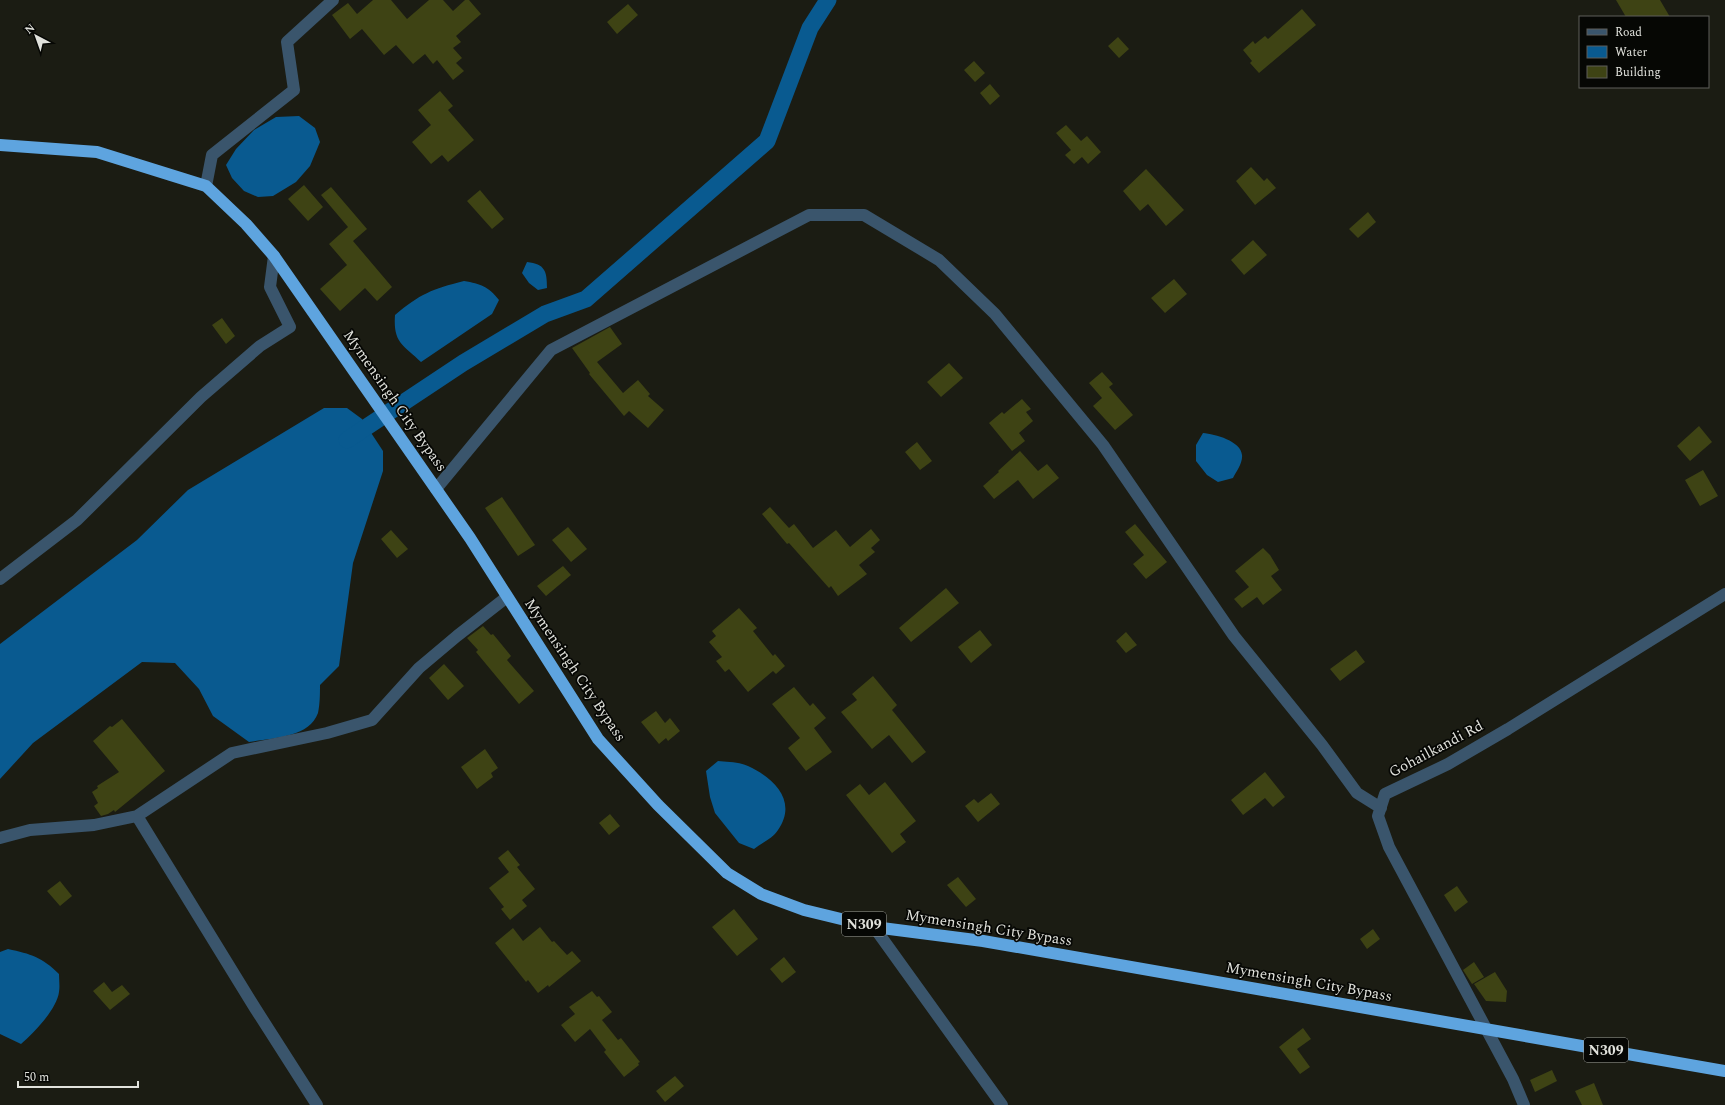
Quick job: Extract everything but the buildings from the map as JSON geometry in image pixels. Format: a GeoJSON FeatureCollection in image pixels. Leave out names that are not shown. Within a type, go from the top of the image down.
{"type":"FeatureCollection","features":[{"type":"Feature","properties":{"kind":"highway","name":"Mymensingh City Bypass"},"geometry":{"type":"LineString","coordinates":[[0,145],[97,152],[206,186],[246,224],[274,256],[470,538],[598,739],[658,806],[727,873],[761,894],[804,910],[874,927],[983,941],[1725,1072]]}},
{"type":"Feature","properties":{"kind":"street"},"geometry":{"type":"LineString","coordinates":[[206,186],[212,155],[294,90],[287,42],[334,0]]}},
{"type":"Feature","properties":{"kind":"street"},"geometry":{"type":"LineString","coordinates":[[436,489],[552,350],[809,215],[864,215],[939,260],[995,314],[1103,445],[1234,636],[1322,745],[1358,793],[1380,808],[1378,816],[1389,847],[1487,1029],[1513,1079],[1524,1105]]}},
{"type":"Feature","properties":{"kind":"street"},"geometry":{"type":"LineString","coordinates":[[0,579],[77,520],[201,397],[260,346],[290,327],[270,287],[274,256]]}},
{"type":"Feature","properties":{"kind":"street","name":"Gohailkandi Rd"},"geometry":{"type":"LineString","coordinates":[[1380,808],[1385,794],[1448,764],[1501,733],[1725,594]]}},
{"type":"Feature","properties":{"kind":"street"},"geometry":{"type":"LineString","coordinates":[[0,838],[30,830],[94,825],[137,816],[232,754],[327,733],[372,720],[419,668],[456,636],[507,597]]}},
{"type":"Feature","properties":{"kind":"street"},"geometry":{"type":"LineString","coordinates":[[137,816],[255,1008],[317,1105]]}},
{"type":"Feature","properties":{"kind":"street"},"geometry":{"type":"LineString","coordinates":[[874,927],[1002,1105]]}},
{"type":"Feature","properties":{"kind":"water"},"geometry":{"type":"Polygon","coordinates":[[[299,116],[315,128],[320,142],[310,166],[296,182],[273,196],[258,197],[244,191],[232,178],[226,165],[236,149],[254,130],[276,117],[299,116]]]}},
{"type":"Feature","properties":{"kind":"water"},"geometry":{"type":"Polygon","coordinates":[[[527,262],[538,265],[544,269],[547,288],[538,290],[529,283],[522,273],[527,262]]]}},
{"type":"Feature","properties":{"kind":"water"},"geometry":{"type":"Polygon","coordinates":[[[464,281],[484,286],[495,295],[499,300],[492,314],[421,362],[400,343],[396,332],[395,315],[419,297],[427,293],[464,281]]]}},
{"type":"Feature","properties":{"kind":"water"},"geometry":{"type":"Polygon","coordinates":[[[324,408],[347,408],[362,419],[383,451],[383,471],[353,563],[339,666],[320,685],[319,710],[307,728],[279,738],[249,742],[213,716],[199,689],[175,663],[142,662],[33,743],[0,779],[0,644],[137,540],[188,490],[324,408]]]}},
{"type":"Feature","properties":{"kind":"water"},"geometry":{"type":"Polygon","coordinates":[[[1203,433],[1227,439],[1241,450],[1242,458],[1233,478],[1218,482],[1207,475],[1196,461],[1196,445],[1203,433]]]}},
{"type":"Feature","properties":{"kind":"water"},"geometry":{"type":"Polygon","coordinates":[[[718,761],[741,764],[758,771],[774,784],[784,800],[784,819],[778,830],[770,838],[754,849],[739,843],[715,813],[710,797],[706,771],[718,761]]]}},
{"type":"Feature","properties":{"kind":"water"},"geometry":{"type":"Polygon","coordinates":[[[8,949],[36,957],[53,968],[59,974],[59,992],[54,1006],[38,1028],[21,1044],[0,1034],[0,952],[8,949]]]}},
{"type":"Feature","properties":{"kind":"waterway"},"geometry":{"type":"LineString","coordinates":[[347,440],[463,363],[545,314],[586,299],[767,141],[810,28],[828,0]]}}]}
